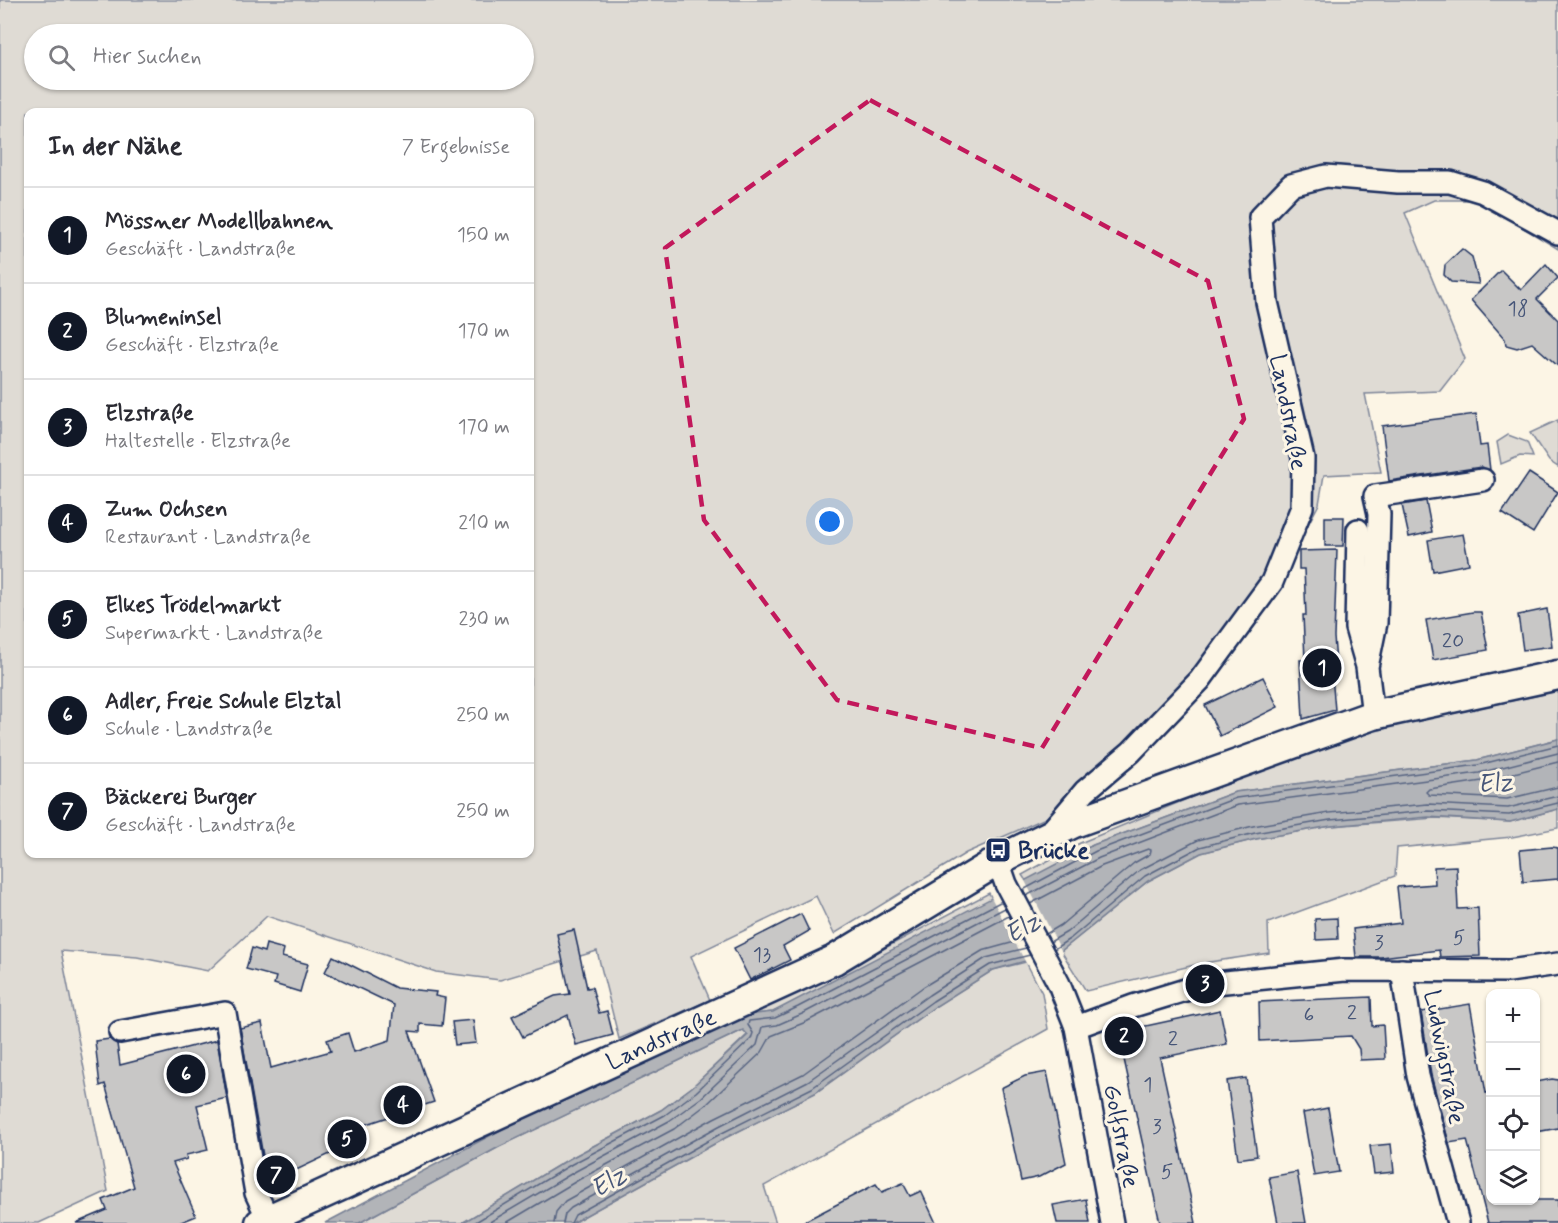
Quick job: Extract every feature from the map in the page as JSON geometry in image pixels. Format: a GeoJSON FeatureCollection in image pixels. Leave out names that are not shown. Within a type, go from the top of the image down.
{"type":"FeatureCollection","features":[{"type":"Feature","properties":{"kind":"street","name":"Landstraße"},"geometry":{"type":"LineString","coordinates":[[1044,839],[1085,791],[1131,752],[1200,680],[1272,582],[1302,507],[1303,458],[1267,302],[1260,217],[1291,185],[1326,176],[1398,182],[1450,182],[1483,192],[1558,233]]}},
{"type":"Feature","properties":{"kind":"street"},"geometry":{"type":"LineString","coordinates":[[1367,667],[1376,623],[1379,514],[1375,495],[1483,480]]}},
{"type":"Feature","properties":{"kind":"street"},"geometry":{"type":"LineString","coordinates":[[1358,530],[1356,628],[1367,667],[1373,715]]}},
{"type":"Feature","properties":{"kind":"street","name":"Landstraße"},"geometry":{"type":"LineString","coordinates":[[120,1032],[225,1013],[256,1193],[264,1221],[834,960],[1002,872],[1044,839],[1074,823],[1373,715],[1558,675]]}},
{"type":"Feature","properties":{"kind":"street","name":"Golfstraße"},"geometry":{"type":"LineString","coordinates":[[1002,872],[1059,984],[1076,1027],[1112,1223]]}},
{"type":"Feature","properties":{"kind":"street"},"geometry":{"type":"LineString","coordinates":[[1076,1027],[1133,1006],[1205,984],[1345,970],[1509,971],[1558,964]]}},
{"type":"Feature","properties":{"kind":"street","name":"Ludwigstraße"},"geometry":{"type":"LineString","coordinates":[[1402,970],[1418,1076],[1458,1223]]}},
{"type":"Feature","properties":{"kind":"highlighted area"},"geometry":{"type":"Polygon","coordinates":[[[870,100],[1208,281],[1244,419],[1042,748],[837,700],[704,520],[665,248],[870,100]]]}},
{"type":"Feature","properties":{"kind":"shaded area"},"geometry":{"type":"Polygon","coordinates":[[[0,0],[1558,0],[1558,249],[1477,200],[1434,200],[1405,213],[1465,359],[1440,391],[1365,394],[1381,472],[1324,475],[1319,504],[1296,547],[1181,708],[1131,768],[1057,813],[966,853],[834,934],[816,896],[691,956],[710,1000],[619,1039],[597,951],[500,980],[436,972],[267,916],[208,971],[137,957],[61,951],[108,1191],[39,1223],[0,1223],[0,0]]]}},
{"type":"Feature","properties":{"kind":"shaded area"},"geometry":{"type":"Polygon","coordinates":[[[1558,420],[1558,467],[1549,461],[1530,433],[1558,420]]]}},
{"type":"Feature","properties":{"kind":"shaded area"},"geometry":{"type":"Polygon","coordinates":[[[1508,435],[1527,442],[1533,457],[1520,456],[1501,464],[1497,442],[1508,435]]]}},
{"type":"Feature","properties":{"kind":"shaded area"},"geometry":{"type":"Polygon","coordinates":[[[1558,691],[1558,739],[1477,760],[1235,792],[1093,845],[1026,881],[1022,875],[1080,843],[1306,750],[1398,725],[1558,691]]]}},
{"type":"Feature","properties":{"kind":"shaded area"},"geometry":{"type":"Polygon","coordinates":[[[1558,809],[1558,828],[1512,837],[1397,848],[1395,876],[1268,923],[1269,953],[1203,963],[1086,991],[1061,951],[1148,881],[1201,853],[1256,839],[1331,826],[1435,818],[1510,822],[1558,809]]]}},
{"type":"Feature","properties":{"kind":"shaded area"},"geometry":{"type":"Polygon","coordinates":[[[989,893],[992,899],[796,1002],[773,1012],[746,1015],[849,967],[989,893]]]}},
{"type":"Feature","properties":{"kind":"shaded area"},"geometry":{"type":"Polygon","coordinates":[[[1026,962],[1042,993],[1048,1029],[764,1186],[776,1223],[572,1223],[725,1138],[815,1093],[936,1006],[993,970],[1026,962]]]}},
{"type":"Feature","properties":{"kind":"shaded area"},"geometry":{"type":"Polygon","coordinates":[[[743,1030],[748,1034],[692,1087],[661,1110],[569,1159],[462,1223],[359,1223],[499,1147],[743,1030]]]}},
{"type":"Feature","properties":{"kind":"water","name":"Elz"},"geometry":{"type":"Polygon","coordinates":[[[1558,739],[1558,809],[1510,822],[1428,817],[1331,826],[1256,839],[1201,853],[1148,881],[1061,951],[993,970],[936,1006],[815,1093],[725,1138],[572,1223],[462,1223],[569,1159],[661,1110],[692,1087],[748,1035],[743,1030],[499,1147],[359,1223],[325,1223],[618,1068],[746,1015],[773,1012],[1093,845],[1235,792],[1477,760],[1558,739]]]}},
{"type":"Feature","properties":{"kind":"pier"},"geometry":{"type":"Polygon","coordinates":[[[1024,879],[1063,954],[1027,965],[991,897],[1024,879]]]}},
{"type":"Feature","properties":{"kind":"building"},"geometry":{"type":"Polygon","coordinates":[[[1462,249],[1472,257],[1479,284],[1451,282],[1444,275],[1445,265],[1462,249]]]}},
{"type":"Feature","properties":{"kind":"building"},"geometry":{"type":"Polygon","coordinates":[[[1546,264],[1558,278],[1537,299],[1558,320],[1558,366],[1532,343],[1517,348],[1506,345],[1505,339],[1471,300],[1501,270],[1521,290],[1546,264]]]}},
{"type":"Feature","properties":{"kind":"building"},"geometry":{"type":"Polygon","coordinates":[[[1476,414],[1480,446],[1487,445],[1490,470],[1481,467],[1389,481],[1382,426],[1476,414]]]}},
{"type":"Feature","properties":{"kind":"building"},"geometry":{"type":"Polygon","coordinates":[[[1529,473],[1558,492],[1533,533],[1502,513],[1529,473]]]}},
{"type":"Feature","properties":{"kind":"building"},"geometry":{"type":"Polygon","coordinates":[[[1426,501],[1432,532],[1409,537],[1402,505],[1426,501]]]}},
{"type":"Feature","properties":{"kind":"building"},"geometry":{"type":"Polygon","coordinates":[[[1325,517],[1344,517],[1343,546],[1325,546],[1325,517]]]}},
{"type":"Feature","properties":{"kind":"building"},"geometry":{"type":"Polygon","coordinates":[[[1463,534],[1469,564],[1433,571],[1428,540],[1463,534]]]}},
{"type":"Feature","properties":{"kind":"building"},"geometry":{"type":"Polygon","coordinates":[[[1337,550],[1334,637],[1337,676],[1332,676],[1335,710],[1303,719],[1300,660],[1305,660],[1303,615],[1306,615],[1304,569],[1299,569],[1299,551],[1337,550]]]}},
{"type":"Feature","properties":{"kind":"building"},"geometry":{"type":"Polygon","coordinates":[[[1547,609],[1552,646],[1523,650],[1518,615],[1547,609]]]}},
{"type":"Feature","properties":{"kind":"building"},"geometry":{"type":"Polygon","coordinates":[[[1481,612],[1488,650],[1433,660],[1426,620],[1481,612]]]}},
{"type":"Feature","properties":{"kind":"building"},"geometry":{"type":"Polygon","coordinates":[[[1263,677],[1278,707],[1220,736],[1205,705],[1263,677]]]}},
{"type":"Feature","properties":{"kind":"building"},"geometry":{"type":"Polygon","coordinates":[[[1558,848],[1558,879],[1523,882],[1520,850],[1558,848]]]}},
{"type":"Feature","properties":{"kind":"building"},"geometry":{"type":"Polygon","coordinates":[[[1456,866],[1458,909],[1478,908],[1480,956],[1440,957],[1439,950],[1381,957],[1356,957],[1353,929],[1401,923],[1397,887],[1435,884],[1434,867],[1456,866]]]}},
{"type":"Feature","properties":{"kind":"building"},"geometry":{"type":"Polygon","coordinates":[[[801,914],[809,931],[783,946],[790,960],[750,980],[734,948],[801,914]]]}},
{"type":"Feature","properties":{"kind":"building"},"geometry":{"type":"Polygon","coordinates":[[[1337,918],[1338,939],[1316,940],[1315,919],[1337,918]]]}},
{"type":"Feature","properties":{"kind":"building"},"geometry":{"type":"Polygon","coordinates":[[[574,930],[587,988],[592,987],[599,1013],[607,1011],[613,1035],[576,1045],[568,1015],[523,1037],[512,1016],[555,996],[570,994],[557,934],[574,930]]]}},
{"type":"Feature","properties":{"kind":"building"},"geometry":{"type":"Polygon","coordinates":[[[266,944],[284,949],[282,957],[308,964],[300,992],[274,984],[276,977],[246,969],[252,948],[264,952],[266,944]]]}},
{"type":"Feature","properties":{"kind":"building"},"geometry":{"type":"Polygon","coordinates":[[[333,956],[396,988],[436,992],[435,996],[445,998],[442,1026],[420,1024],[420,1032],[409,1031],[434,1102],[361,1126],[366,1137],[271,1182],[265,1167],[240,1028],[262,1023],[271,1068],[331,1051],[327,1040],[348,1033],[354,1052],[390,1040],[394,1005],[325,972],[333,956]]]}},
{"type":"Feature","properties":{"kind":"building"},"geometry":{"type":"Polygon","coordinates":[[[1371,997],[1372,1026],[1383,1025],[1385,1059],[1360,1060],[1359,1049],[1351,1036],[1260,1041],[1259,1002],[1371,997]]]}},
{"type":"Feature","properties":{"kind":"building"},"geometry":{"type":"Polygon","coordinates":[[[1470,1004],[1486,1093],[1486,1205],[1540,1205],[1540,1200],[1558,1200],[1558,1223],[1488,1223],[1467,1140],[1449,1143],[1431,1075],[1421,1012],[1470,1004]]]}},
{"type":"Feature","properties":{"kind":"building"},"geometry":{"type":"Polygon","coordinates":[[[1220,1010],[1227,1044],[1160,1058],[1196,1223],[1160,1223],[1118,1032],[1220,1010]]]}},
{"type":"Feature","properties":{"kind":"building"},"geometry":{"type":"Polygon","coordinates":[[[473,1020],[476,1043],[455,1045],[452,1022],[473,1020]]]}},
{"type":"Feature","properties":{"kind":"building"},"geometry":{"type":"Polygon","coordinates":[[[110,1039],[117,1044],[120,1065],[217,1040],[227,1098],[197,1105],[208,1150],[186,1155],[187,1159],[173,1163],[196,1216],[179,1223],[76,1223],[107,1210],[103,1200],[134,1187],[105,1084],[100,1086],[95,1041],[110,1039]]]}},
{"type":"Feature","properties":{"kind":"building"},"geometry":{"type":"Polygon","coordinates":[[[1047,1072],[1066,1163],[1039,1177],[1021,1181],[1001,1088],[1025,1076],[1047,1072]]]}},
{"type":"Feature","properties":{"kind":"building"},"geometry":{"type":"Polygon","coordinates":[[[1246,1078],[1257,1156],[1238,1159],[1227,1081],[1246,1078]]]}},
{"type":"Feature","properties":{"kind":"building"},"geometry":{"type":"Polygon","coordinates":[[[1558,1080],[1558,1128],[1540,1131],[1540,1081],[1558,1080]]]}},
{"type":"Feature","properties":{"kind":"building"},"geometry":{"type":"Polygon","coordinates":[[[1328,1108],[1339,1172],[1314,1176],[1303,1113],[1328,1108]]]}},
{"type":"Feature","properties":{"kind":"building"},"geometry":{"type":"Polygon","coordinates":[[[1391,1144],[1394,1172],[1374,1174],[1370,1146],[1391,1144]]]}},
{"type":"Feature","properties":{"kind":"building"},"geometry":{"type":"Polygon","coordinates":[[[1297,1172],[1306,1223],[1278,1223],[1269,1177],[1297,1172]]]}},
{"type":"Feature","properties":{"kind":"building"},"geometry":{"type":"Polygon","coordinates":[[[903,1183],[910,1196],[921,1191],[936,1223],[801,1223],[876,1184],[882,1192],[903,1183]]]}},
{"type":"Feature","properties":{"kind":"building"},"geometry":{"type":"Polygon","coordinates":[[[1086,1199],[1090,1223],[1057,1223],[1053,1205],[1086,1199]]]}},
{"type":"Feature","properties":{"kind":"place","name":"Mössner Modellbahnen"},"geometry":{"type":"Point","coordinates":[1322,668]}},
{"type":"Feature","properties":{"kind":"place","name":"Brücke"},"geometry":{"type":"Point","coordinates":[998,850]}},
{"type":"Feature","properties":{"kind":"place","name":"Elzstraße"},"geometry":{"type":"Point","coordinates":[1205,984]}},
{"type":"Feature","properties":{"kind":"place","name":"Blumeninsel"},"geometry":{"type":"Point","coordinates":[1124,1036]}},
{"type":"Feature","properties":{"kind":"place","name":"Adler, Freie Schule Elztal"},"geometry":{"type":"Point","coordinates":[186,1074]}},
{"type":"Feature","properties":{"kind":"place","name":"Zum Ochsen"},"geometry":{"type":"Point","coordinates":[403,1105]}},
{"type":"Feature","properties":{"kind":"place","name":"Elkes Trödelmarkt"},"geometry":{"type":"Point","coordinates":[347,1139]}},
{"type":"Feature","properties":{"kind":"place","name":"Bäckerei Burger"},"geometry":{"type":"Point","coordinates":[276,1175]}}]}
